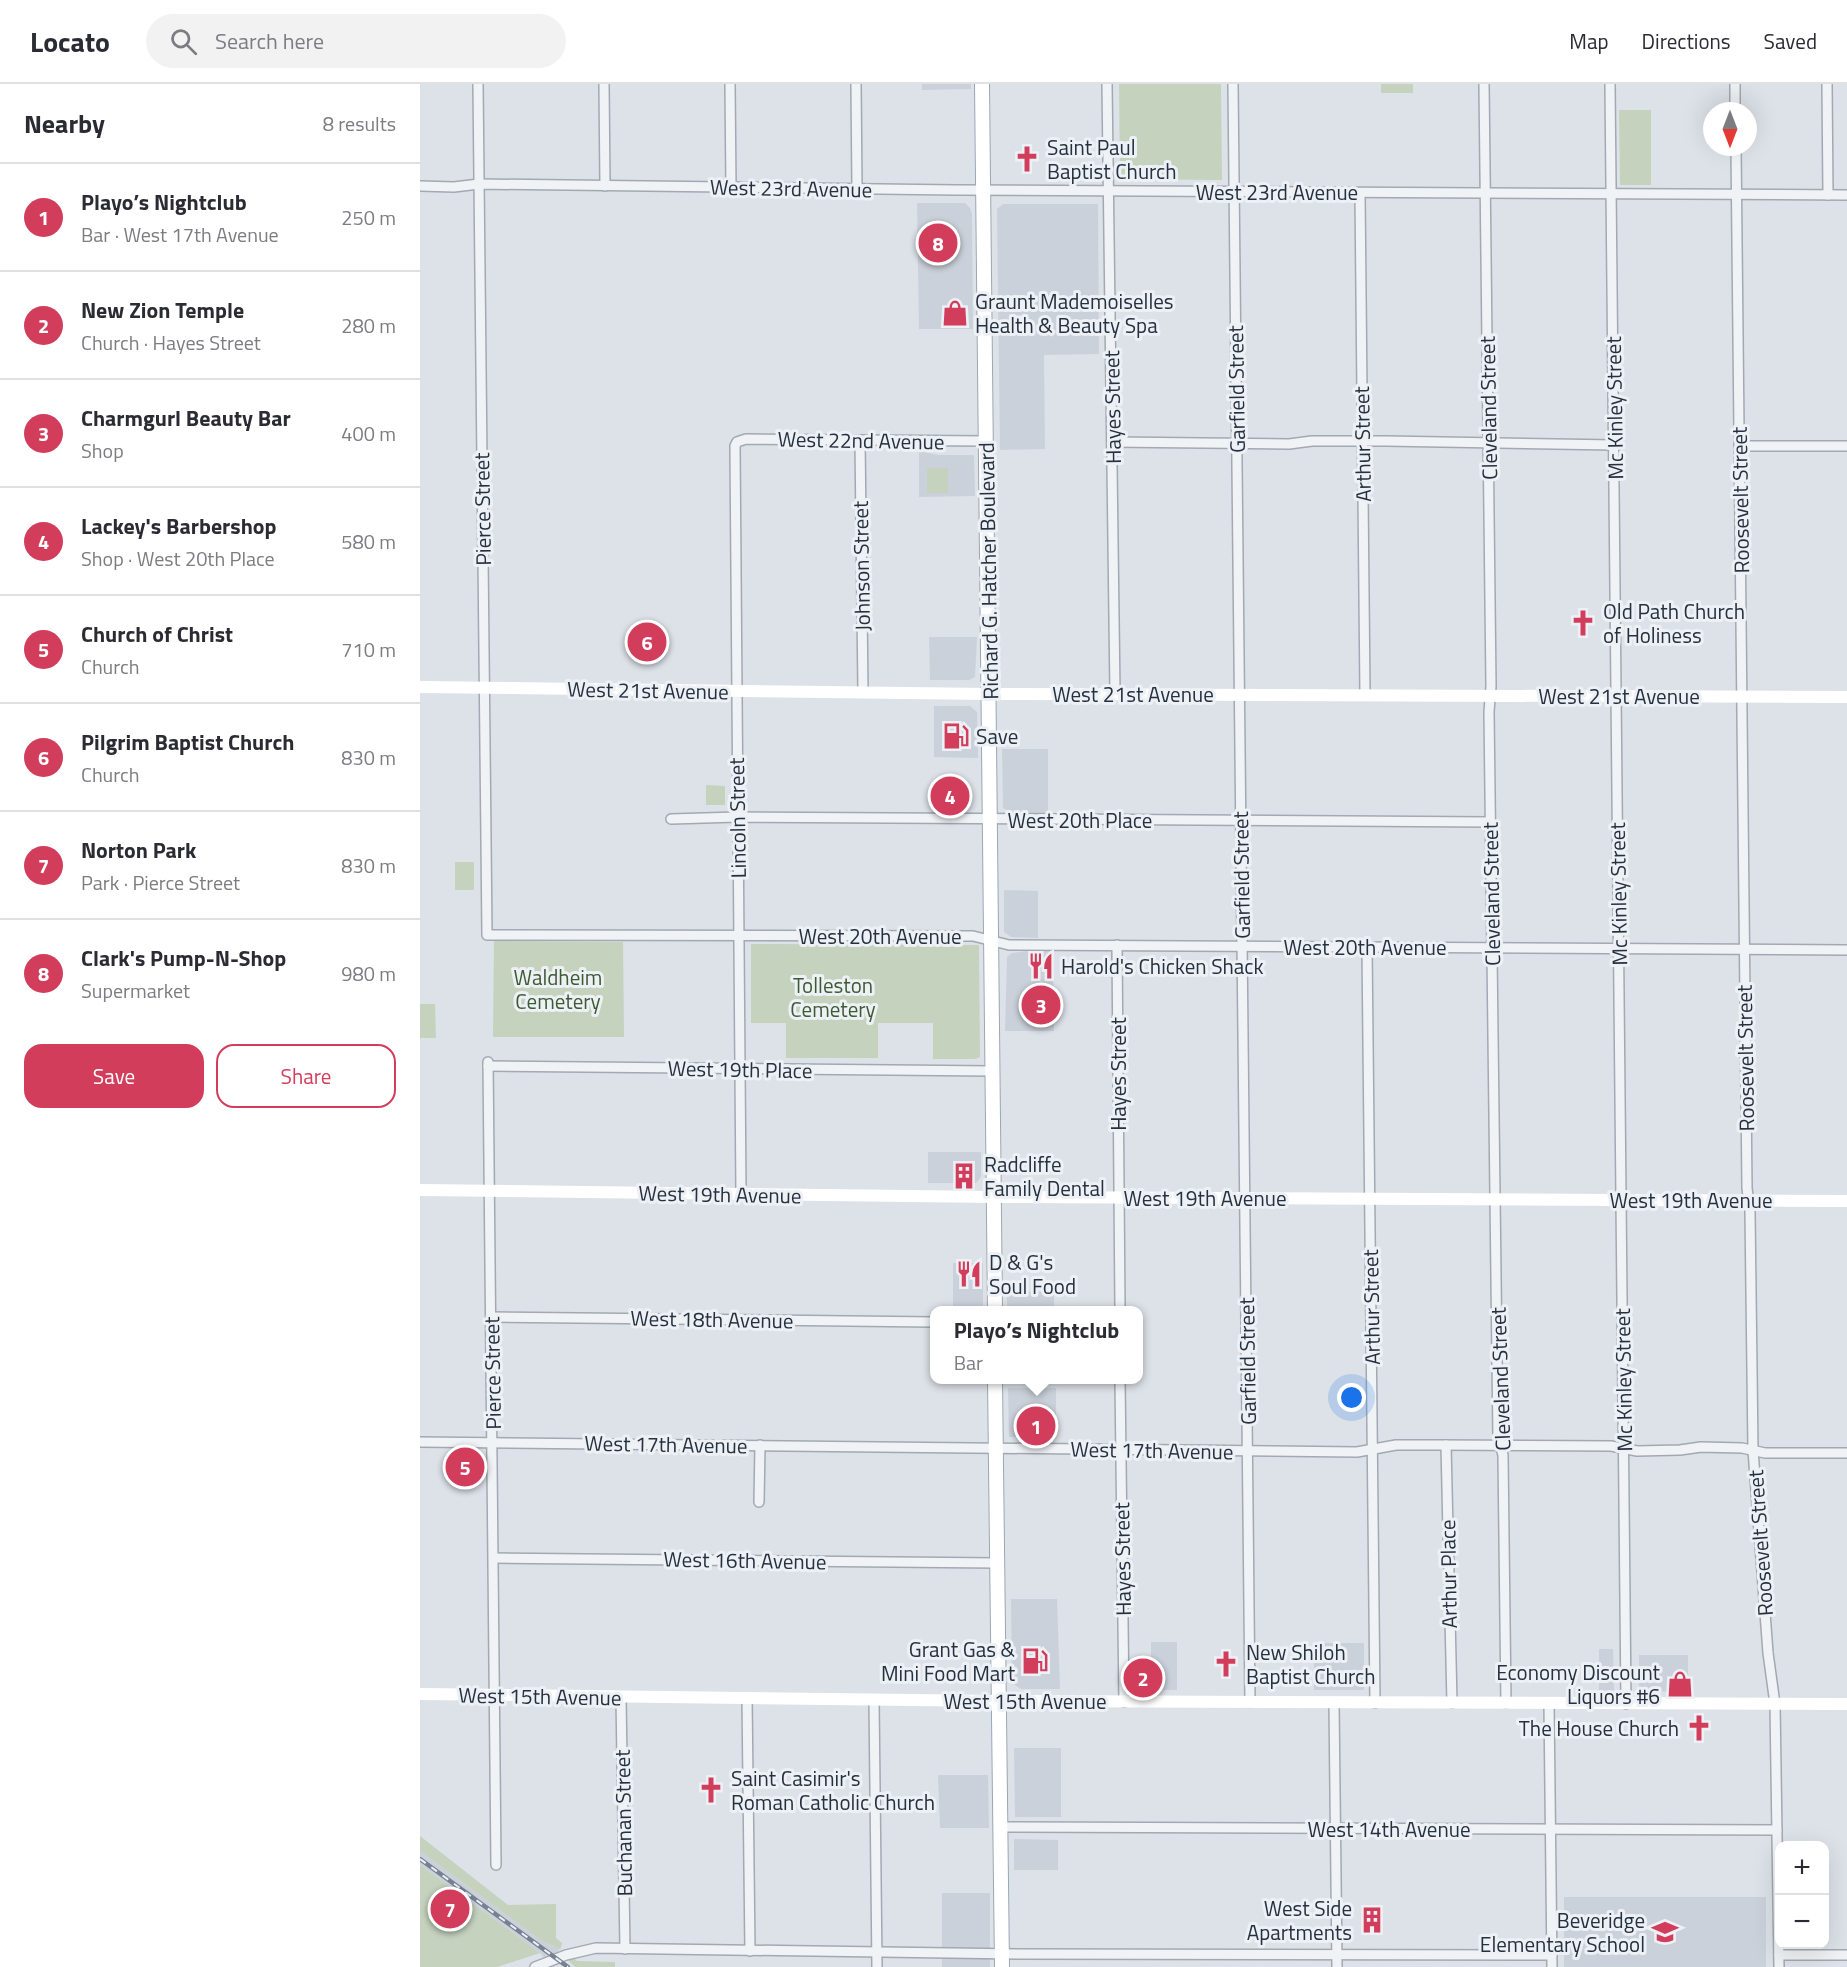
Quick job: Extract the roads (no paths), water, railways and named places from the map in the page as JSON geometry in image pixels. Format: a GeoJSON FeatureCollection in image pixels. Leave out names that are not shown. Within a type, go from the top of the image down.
{"type":"FeatureCollection","features":[{"type":"Feature","properties":{"kind":"main road","name":"Richard G. Hatcher Boulevard"},"geometry":{"type":"LineString","coordinates":[[982,84],[995,1306]]}},
{"type":"Feature","properties":{"kind":"main road"},"geometry":{"type":"LineString","coordinates":[[996,1384],[1002,1960]]}},
{"type":"Feature","properties":{"kind":"street","name":"Pierce Street"},"geometry":{"type":"LineString","coordinates":[[478,84],[487,935]]}},
{"type":"Feature","properties":{"kind":"street"},"geometry":{"type":"LineString","coordinates":[[604,84],[605,186]]}},
{"type":"Feature","properties":{"kind":"street"},"geometry":{"type":"LineString","coordinates":[[730,84],[731,188]]}},
{"type":"Feature","properties":{"kind":"street"},"geometry":{"type":"LineString","coordinates":[[856,84],[857,189]]}},
{"type":"Feature","properties":{"kind":"street","name":"Hayes Street"},"geometry":{"type":"LineString","coordinates":[[1107,84],[1115,694]]}},
{"type":"Feature","properties":{"kind":"street","name":"Garfield Street"},"geometry":{"type":"LineString","coordinates":[[1233,84],[1250,1702]]}},
{"type":"Feature","properties":{"kind":"street","name":"Cleveland Street"},"geometry":{"type":"LineString","coordinates":[[1484,84],[1498,1438],[1503,1455],[1506,1703]]}},
{"type":"Feature","properties":{"kind":"street","name":"Mc Kinley Street"},"geometry":{"type":"LineString","coordinates":[[1610,84],[1626,1704]]}},
{"type":"Feature","properties":{"kind":"street"},"geometry":{"type":"LineString","coordinates":[[1735,84],[1735,102]]}},
{"type":"Feature","properties":{"kind":"street"},"geometry":{"type":"LineString","coordinates":[[1827,84],[1828,195]]}},
{"type":"Feature","properties":{"kind":"street","name":"Roosevelt Street"},"geometry":{"type":"LineString","coordinates":[[1736,156],[1744,949],[1748,1200],[1751,1222],[1753,1450],[1768,1653],[1775,1704],[1779,1967]]}},
{"type":"Feature","properties":{"kind":"street","name":"West 23rd Avenue"},"geometry":{"type":"LineString","coordinates":[[420,186],[454,187],[479,184],[731,188],[1847,195]]}},
{"type":"Feature","properties":{"kind":"street","name":"Arthur Street"},"geometry":{"type":"LineString","coordinates":[[1360,193],[1365,695]]}},
{"type":"Feature","properties":{"kind":"street","name":"West 22nd Avenue"},"geometry":{"type":"LineString","coordinates":[[737,442],[746,439],[986,441]]}},
{"type":"Feature","properties":{"kind":"street","name":"Johnson Street"},"geometry":{"type":"LineString","coordinates":[[860,440],[862,692]]}},
{"type":"Feature","properties":{"kind":"street","name":"Lincoln Street"},"geometry":{"type":"LineString","coordinates":[[737,442],[734,451],[741,1194]]}},
{"type":"Feature","properties":{"kind":"street"},"geometry":{"type":"LineString","coordinates":[[1112,442],[1614,445]]}},
{"type":"Feature","properties":{"kind":"street"},"geometry":{"type":"LineString","coordinates":[[1739,446],[1847,446]]}},
{"type":"Feature","properties":{"kind":"street","name":"West 21st Avenue"},"geometry":{"type":"LineString","coordinates":[[420,687],[989,694],[1847,697]]}},
{"type":"Feature","properties":{"kind":"street","name":"West 20th Place"},"geometry":{"type":"LineString","coordinates":[[671,819],[737,817],[1490,822]]}},
{"type":"Feature","properties":{"kind":"street","name":"West 20th Avenue"},"geometry":{"type":"LineString","coordinates":[[487,935],[973,936],[1009,945],[1847,950]]}},
{"type":"Feature","properties":{"kind":"street","name":"Hayes Street"},"geometry":{"type":"LineString","coordinates":[[1117,945],[1120,1306]]}},
{"type":"Feature","properties":{"kind":"street","name":"Arthur Street"},"geometry":{"type":"LineString","coordinates":[[1367,947],[1376,1703]]}},
{"type":"Feature","properties":{"kind":"street","name":"Pierce Street"},"geometry":{"type":"LineString","coordinates":[[488,1064],[496,1865]]}},
{"type":"Feature","properties":{"kind":"street","name":"West 19th Place"},"geometry":{"type":"LineString","coordinates":[[488,1064],[992,1071]]}},
{"type":"Feature","properties":{"kind":"street","name":"West 19th Avenue"},"geometry":{"type":"LineString","coordinates":[[420,1190],[993,1197],[1847,1201]]}},
{"type":"Feature","properties":{"kind":"street","name":"West 18th Avenue"},"geometry":{"type":"LineString","coordinates":[[491,1317],[930,1322]]}},
{"type":"Feature","properties":{"kind":"street","name":"Hayes Street"},"geometry":{"type":"LineString","coordinates":[[1120,1384],[1124,1702]]}},
{"type":"Feature","properties":{"kind":"street","name":"West 17th Avenue"},"geometry":{"type":"LineString","coordinates":[[420,1442],[1357,1452],[1396,1445],[1500,1445],[1611,1446],[1637,1451],[1701,1447],[1742,1448],[1765,1453],[1847,1453]]}},
{"type":"Feature","properties":{"kind":"street"},"geometry":{"type":"LineString","coordinates":[[759,1502],[760,1445]]}},
{"type":"Feature","properties":{"kind":"street","name":"Arthur Place"},"geometry":{"type":"LineString","coordinates":[[1446,1445],[1452,1703]]}},
{"type":"Feature","properties":{"kind":"street","name":"West 16th Avenue"},"geometry":{"type":"LineString","coordinates":[[494,1558],[997,1563]]}},
{"type":"Feature","properties":{"kind":"street","name":"West 15th Avenue"},"geometry":{"type":"LineString","coordinates":[[420,1694],[1124,1702],[1847,1704]]}},
{"type":"Feature","properties":{"kind":"street","name":"Buchanan Street"},"geometry":{"type":"LineString","coordinates":[[621,1697],[625,1948]]}},
{"type":"Feature","properties":{"kind":"street"},"geometry":{"type":"LineString","coordinates":[[747,1698],[750,1951]]}},
{"type":"Feature","properties":{"kind":"street"},"geometry":{"type":"LineString","coordinates":[[874,1700],[877,1967]]}},
{"type":"Feature","properties":{"kind":"street"},"geometry":{"type":"LineString","coordinates":[[1334,1702],[1337,1967]]}},
{"type":"Feature","properties":{"kind":"street"},"geometry":{"type":"LineString","coordinates":[[1549,1703],[1552,1967]]}},
{"type":"Feature","properties":{"kind":"street","name":"West 14th Avenue"},"geometry":{"type":"LineString","coordinates":[[1000,1827],[1777,1830]]}},
{"type":"Feature","properties":{"kind":"street"},"geometry":{"type":"LineString","coordinates":[[535,1967],[584,1950],[625,1948],[877,1952],[1002,1960],[1337,1954],[1552,1955]]}},
{"type":"Feature","properties":{"kind":"street"},"geometry":{"type":"LineString","coordinates":[[1779,1955],[1847,1955]]}},
{"type":"Feature","properties":{"kind":"railway"},"geometry":{"type":"LineString","coordinates":[[420,1859],[568,1967]]}},
{"type":"Feature","properties":{"kind":"place","name":"Saint Paul Baptist Church"},"geometry":{"type":"Point","coordinates":[1027,159]}},
{"type":"Feature","properties":{"kind":"place","name":"Clark's Pump-N-Shop"},"geometry":{"type":"Point","coordinates":[938,243]}},
{"type":"Feature","properties":{"kind":"place","name":"Graunt Mademoiselles Health & Beauty Spa"},"geometry":{"type":"Point","coordinates":[955,313]}},
{"type":"Feature","properties":{"kind":"place","name":"Old Path Church of Holiness"},"geometry":{"type":"Point","coordinates":[1583,623]}},
{"type":"Feature","properties":{"kind":"place","name":"Pilgrim Baptist Church"},"geometry":{"type":"Point","coordinates":[647,642]}},
{"type":"Feature","properties":{"kind":"place","name":"Save"},"geometry":{"type":"Point","coordinates":[956,736]}},
{"type":"Feature","properties":{"kind":"place","name":"Lackey's Barbershop"},"geometry":{"type":"Point","coordinates":[950,796]}},
{"type":"Feature","properties":{"kind":"place","name":"Harold's Chicken Shack"},"geometry":{"type":"Point","coordinates":[1041,966]}},
{"type":"Feature","properties":{"kind":"place","name":"Charmgurl Beauty Bar"},"geometry":{"type":"Point","coordinates":[1041,1005]}},
{"type":"Feature","properties":{"kind":"place","name":"Radcliffe Family Dental"},"geometry":{"type":"Point","coordinates":[964,1176]}},
{"type":"Feature","properties":{"kind":"place","name":"D & G's Soul Food"},"geometry":{"type":"Point","coordinates":[969,1274]}},
{"type":"Feature","properties":{"kind":"place","name":"Playo’s Nightclub"},"geometry":{"type":"Point","coordinates":[1036,1426]}},
{"type":"Feature","properties":{"kind":"place","name":"Church of Christ"},"geometry":{"type":"Point","coordinates":[465,1467]}},
{"type":"Feature","properties":{"kind":"place","name":"Grant Gas & Mini Food Mart"},"geometry":{"type":"Point","coordinates":[1035,1661]}},
{"type":"Feature","properties":{"kind":"place","name":"New Shiloh Baptist Church"},"geometry":{"type":"Point","coordinates":[1226,1664]}},
{"type":"Feature","properties":{"kind":"place","name":"New Zion Temple"},"geometry":{"type":"Point","coordinates":[1143,1678]}},
{"type":"Feature","properties":{"kind":"place","name":"Economy Discount Liquors #6"},"geometry":{"type":"Point","coordinates":[1680,1684]}},
{"type":"Feature","properties":{"kind":"place","name":"The House Church"},"geometry":{"type":"Point","coordinates":[1699,1728]}},
{"type":"Feature","properties":{"kind":"place","name":"Saint Casimir's Roman Catholic Church"},"geometry":{"type":"Point","coordinates":[711,1790]}},
{"type":"Feature","properties":{"kind":"place","name":"Norton Park"},"geometry":{"type":"Point","coordinates":[450,1909]}},
{"type":"Feature","properties":{"kind":"place","name":"West Side Apartments"},"geometry":{"type":"Point","coordinates":[1372,1920]}},
{"type":"Feature","properties":{"kind":"place","name":"Beveridge Elementary School"},"geometry":{"type":"Point","coordinates":[1665,1932]}},
{"type":"Feature","properties":{"kind":"park label","name":"Waldheim Cemetery"},"geometry":{"type":"Point","coordinates":[558,989]}},
{"type":"Feature","properties":{"kind":"park label","name":"Tolleston Cemetery"},"geometry":{"type":"Point","coordinates":[833,997]}}]}
